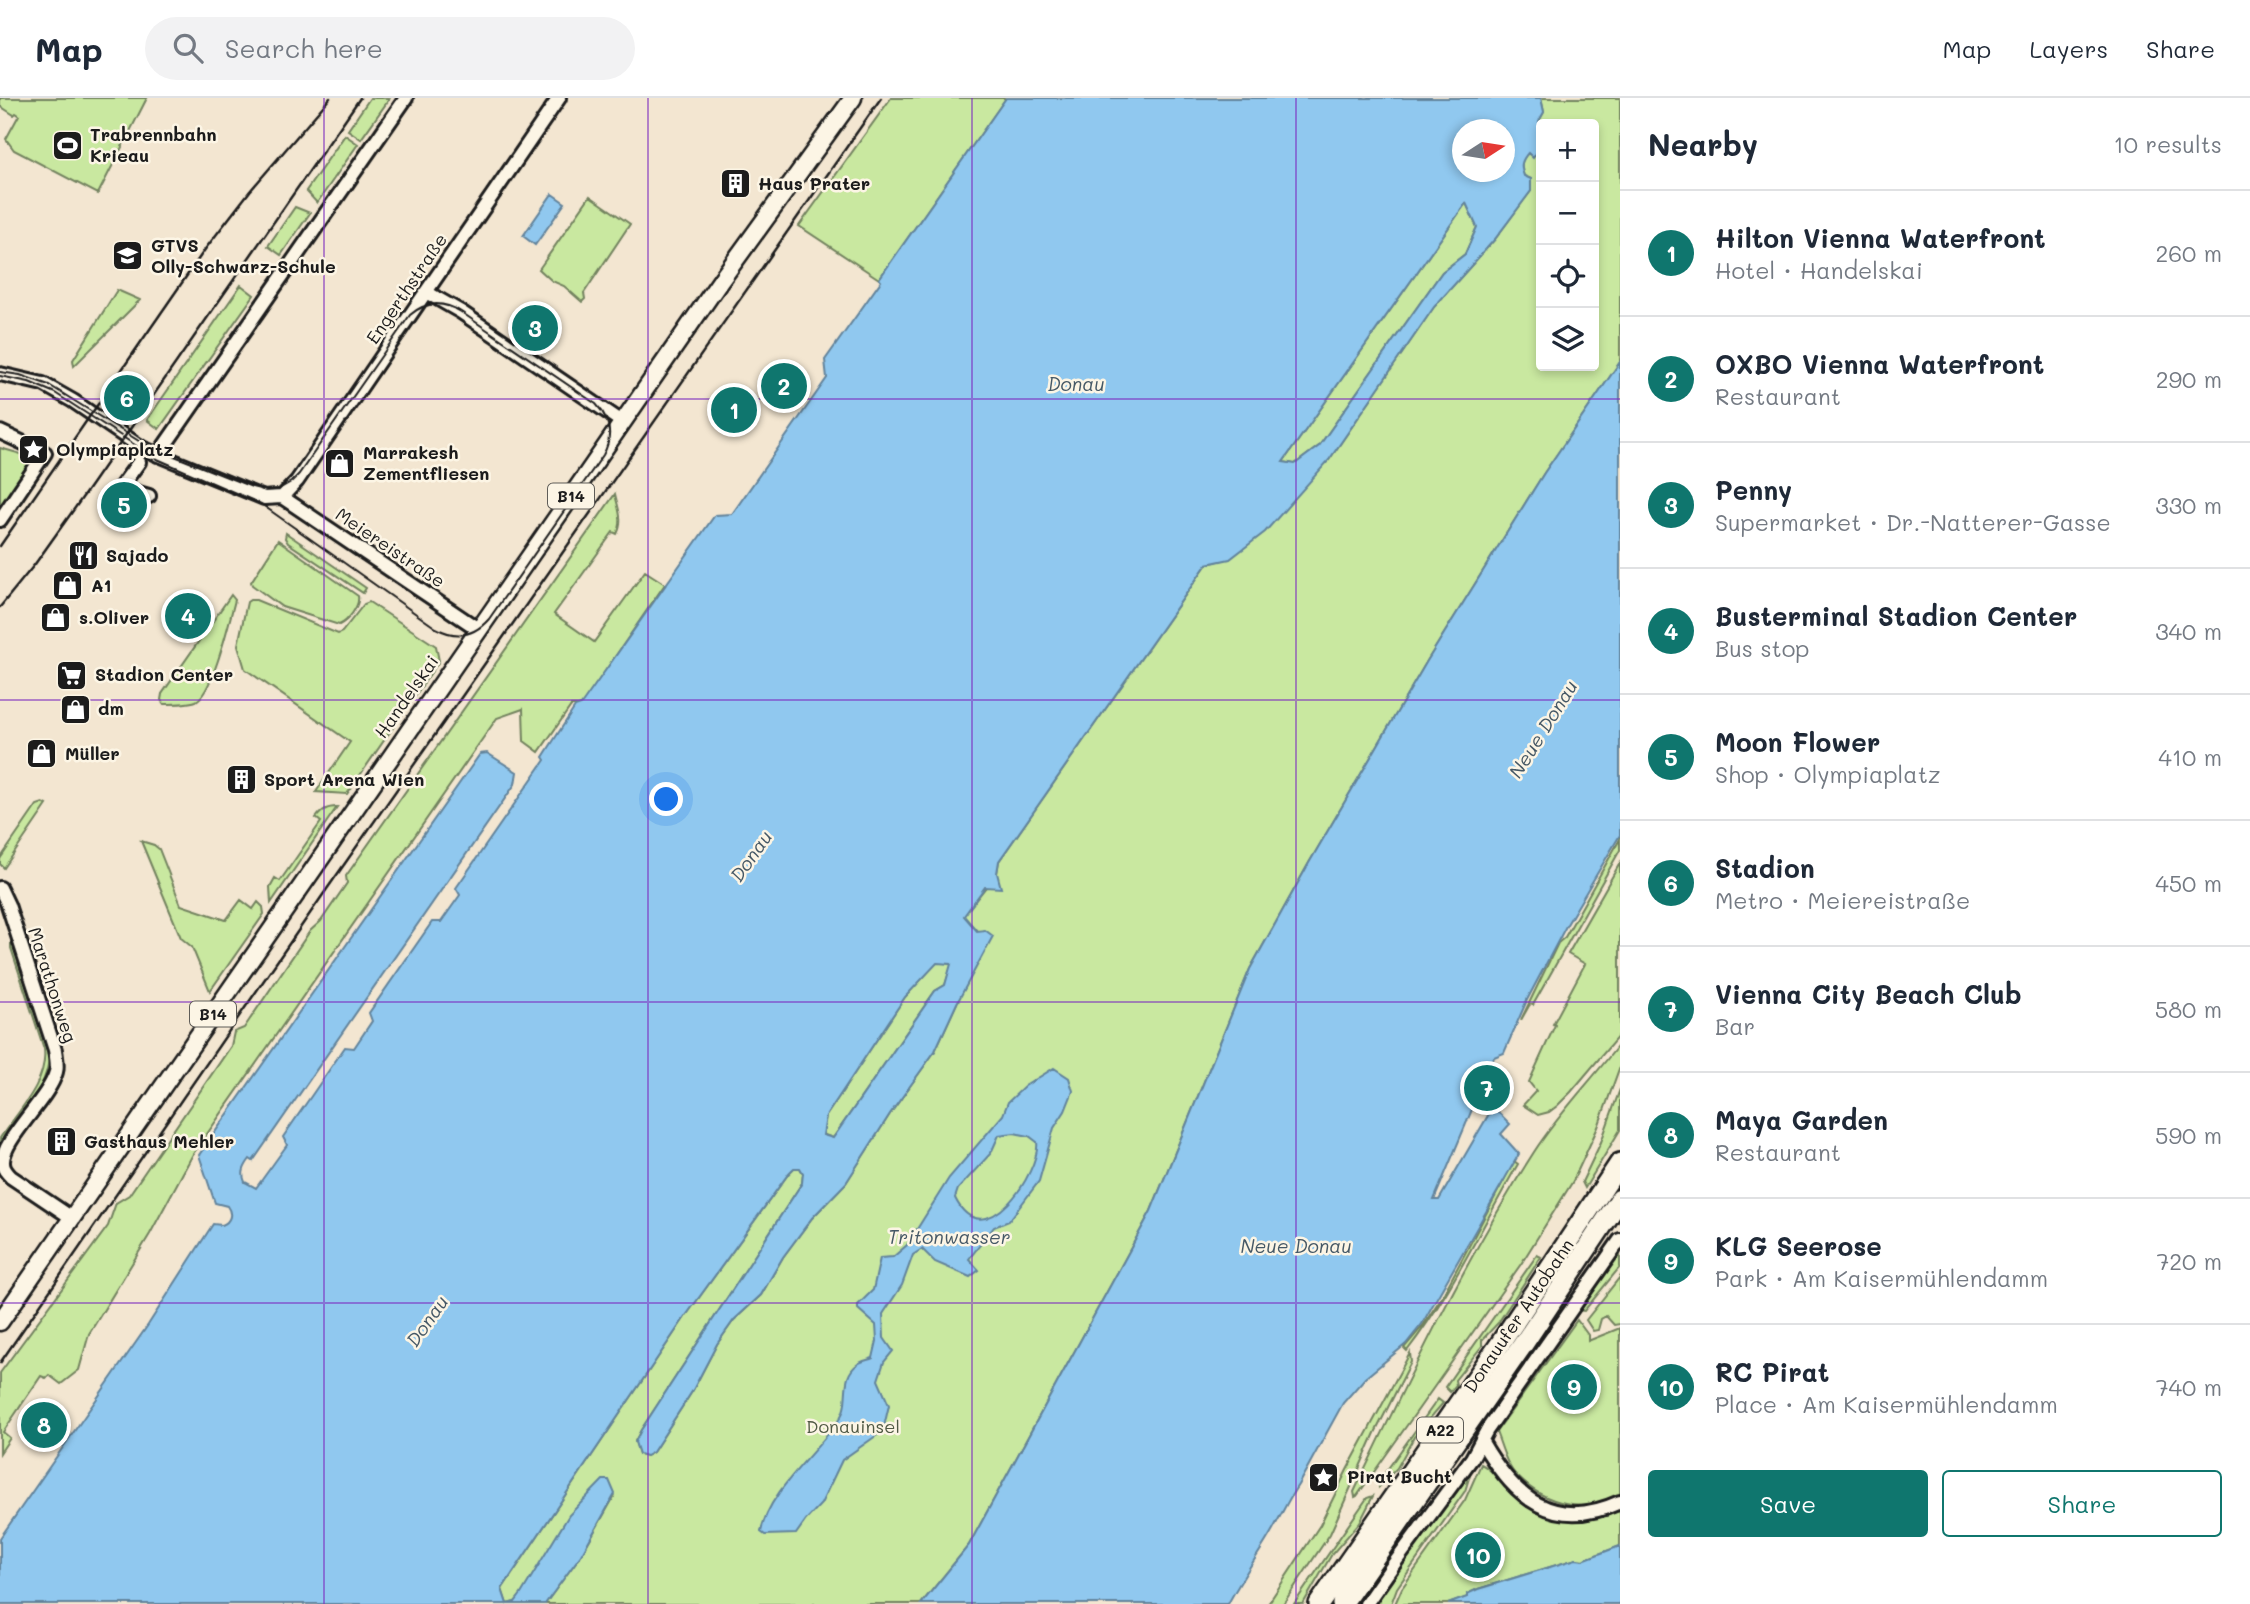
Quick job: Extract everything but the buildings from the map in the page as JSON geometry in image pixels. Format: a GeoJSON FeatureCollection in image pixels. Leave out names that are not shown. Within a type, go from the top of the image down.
{"type":"FeatureCollection","features":[{"type":"Feature","properties":{"kind":"highway","name":"Donauufer Autobahn"},"geometry":{"type":"LineString","coordinates":[[1318,1604],[1498,1347],[1620,1163]]}},
{"type":"Feature","properties":{"kind":"highway","name":"Donauufer Autobahn"},"geometry":{"type":"LineString","coordinates":[[1342,1604],[1530,1335],[1620,1199]]}},
{"type":"Feature","properties":{"kind":"main road","name":"Handelskai"},"geometry":{"type":"LineString","coordinates":[[0,1322],[720,280],[853,98]]}},
{"type":"Feature","properties":{"kind":"street"},"geometry":{"type":"LineString","coordinates":[[158,455],[406,98]]}},
{"type":"Feature","properties":{"kind":"street","name":"Engerthstraße"},"geometry":{"type":"LineString","coordinates":[[282,497],[402,331],[559,98]]}},
{"type":"Feature","properties":{"kind":"street"},"geometry":{"type":"LineString","coordinates":[[426,292],[461,312],[622,422]]}},
{"type":"Feature","properties":{"kind":"street"},"geometry":{"type":"LineString","coordinates":[[0,374],[29,380],[57,391],[142,448],[158,455],[264,498],[282,497]]}},
{"type":"Feature","properties":{"kind":"street"},"geometry":{"type":"LineString","coordinates":[[0,432],[45,453],[0,520]]}},
{"type":"Feature","properties":{"kind":"street"},"geometry":{"type":"LineString","coordinates":[[139,463],[116,494],[149,496]]}},
{"type":"Feature","properties":{"kind":"street","name":"Meiereistraße"},"geometry":{"type":"LineString","coordinates":[[282,497],[478,629]]}},
{"type":"Feature","properties":{"kind":"street","name":"Marathonweg"},"geometry":{"type":"LineString","coordinates":[[0,888],[8,905],[55,1050],[57,1070],[50,1087],[9,1144],[1,1163],[11,1177],[72,1217]]}},
{"type":"Feature","properties":{"kind":"street"},"geometry":{"type":"LineString","coordinates":[[1366,1604],[1482,1442],[1620,1240]]}},
{"type":"Feature","properties":{"kind":"street"},"geometry":{"type":"LineString","coordinates":[[1482,1442],[1508,1479],[1538,1505],[1574,1514],[1599,1511],[1620,1502]]}},
{"type":"Feature","properties":{"kind":"green space","name":"Trabrennbahn Krieau"},"geometry":{"type":"Polygon","coordinates":[[[0,98],[147,98],[98,194],[14,150],[6,139],[19,115],[14,115],[0,106],[0,98]]]}},
{"type":"Feature","properties":{"kind":"green space"},"geometry":{"type":"Polygon","coordinates":[[[370,98],[390,98],[361,139],[348,130],[370,98]]]}},
{"type":"Feature","properties":{"kind":"green space"},"geometry":{"type":"Polygon","coordinates":[[[891,98],[1006,98],[879,279],[799,226],[891,98]]]}},
{"type":"Feature","properties":{"kind":"green space","name":"Donauinsel"},"geometry":{"type":"Polygon","coordinates":[[[1541,98],[1620,98],[1620,362],[1544,473],[1427,661],[1250,969],[1151,1211],[969,1545],[921,1604],[545,1604],[581,1555],[615,1495],[515,1602],[507,1604],[502,1589],[685,1317],[789,1173],[794,1168],[800,1168],[803,1173],[802,1183],[641,1430],[635,1441],[639,1454],[646,1456],[653,1452],[734,1320],[761,1295],[783,1257],[812,1218],[846,1183],[935,1051],[957,1003],[977,931],[963,916],[997,873],[999,861],[1207,564],[1230,558],[1329,460],[1434,307],[1495,239],[1531,191],[1531,179],[1524,176],[1522,169],[1528,152],[1533,157],[1536,153],[1536,371],[1599,371],[1599,119],[1540,119],[1544,112],[1541,98]]]}},
{"type":"Feature","properties":{"kind":"green space"},"geometry":{"type":"Polygon","coordinates":[[[345,135],[358,144],[317,203],[306,191],[345,135]]]}},
{"type":"Feature","properties":{"kind":"green space"},"geometry":{"type":"Polygon","coordinates":[[[590,196],[630,224],[584,293],[585,299],[582,302],[539,269],[590,196]]]}},
{"type":"Feature","properties":{"kind":"green space"},"geometry":{"type":"Polygon","coordinates":[[[1466,203],[1477,227],[1465,254],[1442,272],[1319,446],[1295,464],[1283,462],[1466,203]]]}},
{"type":"Feature","properties":{"kind":"green space"},"geometry":{"type":"Polygon","coordinates":[[[295,207],[310,213],[281,255],[268,246],[295,207]]]}},
{"type":"Feature","properties":{"kind":"green space"},"geometry":{"type":"Polygon","coordinates":[[[241,285],[254,295],[159,429],[147,420],[241,285]]]}},
{"type":"Feature","properties":{"kind":"green space"},"geometry":{"type":"Polygon","coordinates":[[[117,290],[140,300],[74,366],[73,360],[117,290]]]}},
{"type":"Feature","properties":{"kind":"green space"},"geometry":{"type":"Polygon","coordinates":[[[0,448],[32,457],[34,460],[0,511],[0,448]]]}},
{"type":"Feature","properties":{"kind":"green space"},"geometry":{"type":"Polygon","coordinates":[[[615,494],[620,519],[617,534],[613,532],[554,614],[594,642],[645,571],[665,584],[581,706],[571,706],[539,752],[524,741],[523,709],[497,718],[193,1154],[150,1234],[89,1334],[79,1370],[61,1384],[49,1375],[46,1378],[41,1376],[3,1432],[10,1438],[0,1453],[0,1373],[108,1226],[116,1203],[129,1195],[231,1046],[234,1032],[244,1028],[310,931],[321,921],[347,883],[346,876],[615,494]]]}},
{"type":"Feature","properties":{"kind":"green space"},"geometry":{"type":"Polygon","coordinates":[[[286,533],[366,588],[363,593],[288,543],[286,533]]]}},
{"type":"Feature","properties":{"kind":"green space"},"geometry":{"type":"Polygon","coordinates":[[[278,540],[358,596],[353,613],[346,620],[339,625],[282,607],[252,585],[251,582],[278,540]]]}},
{"type":"Feature","properties":{"kind":"green space"},"geometry":{"type":"Polygon","coordinates":[[[231,595],[235,600],[209,684],[196,701],[164,704],[161,700],[162,694],[231,595]]]}},
{"type":"Feature","properties":{"kind":"green space"},"geometry":{"type":"Polygon","coordinates":[[[256,600],[338,634],[364,604],[369,602],[436,646],[439,661],[347,794],[316,792],[350,742],[245,669],[238,645],[247,602],[256,600]]]}},
{"type":"Feature","properties":{"kind":"green space"},"geometry":{"type":"Polygon","coordinates":[[[37,805],[47,805],[4,868],[0,859],[37,805]]]}},
{"type":"Feature","properties":{"kind":"green space"},"geometry":{"type":"Polygon","coordinates":[[[337,807],[271,903],[270,887],[275,878],[280,881],[321,822],[316,818],[325,810],[337,807]]]}},
{"type":"Feature","properties":{"kind":"green space"},"geometry":{"type":"Polygon","coordinates":[[[1620,839],[1620,850],[1533,1005],[1530,1004],[1521,1020],[1558,943],[1565,937],[1620,839]]]}},
{"type":"Feature","properties":{"kind":"green space"},"geometry":{"type":"Polygon","coordinates":[[[141,841],[159,849],[181,905],[226,920],[241,900],[253,909],[258,902],[263,907],[264,914],[210,991],[192,947],[181,938],[141,841]]]}},
{"type":"Feature","properties":{"kind":"green space"},"geometry":{"type":"Polygon","coordinates":[[[1620,863],[1620,1034],[1557,1106],[1538,1115],[1523,1105],[1536,1091],[1529,1082],[1555,1025],[1553,1024],[1585,964],[1568,954],[1620,863]]]}},
{"type":"Feature","properties":{"kind":"green space"},"geometry":{"type":"Polygon","coordinates":[[[11,932],[49,1047],[49,1061],[46,1074],[33,1099],[0,1145],[0,1138],[37,1085],[44,1061],[44,1049],[11,948],[11,932]]]}},
{"type":"Feature","properties":{"kind":"green space"},"geometry":{"type":"Polygon","coordinates":[[[937,962],[952,964],[945,985],[935,991],[833,1138],[822,1134],[826,1116],[905,997],[937,962]]]}},
{"type":"Feature","properties":{"kind":"green space"},"geometry":{"type":"Polygon","coordinates":[[[1620,1043],[1620,1066],[1598,1127],[1573,1181],[1521,1264],[1355,1497],[1354,1492],[1417,1362],[1484,1235],[1534,1152],[1620,1043]]]}},
{"type":"Feature","properties":{"kind":"green space"},"geometry":{"type":"Polygon","coordinates":[[[1620,1089],[1620,1130],[1585,1188],[1582,1182],[1601,1142],[1620,1089]]]}},
{"type":"Feature","properties":{"kind":"green space"},"geometry":{"type":"Polygon","coordinates":[[[1514,1161],[1518,1164],[1466,1259],[1438,1306],[1407,1351],[1404,1348],[1443,1295],[1514,1161]]]}},
{"type":"Feature","properties":{"kind":"green space"},"geometry":{"type":"Polygon","coordinates":[[[1620,1248],[1620,1267],[1584,1311],[1577,1310],[1620,1248]]]}},
{"type":"Feature","properties":{"kind":"green space"},"geometry":{"type":"Polygon","coordinates":[[[1537,1255],[1541,1257],[1498,1323],[1482,1340],[1482,1346],[1455,1380],[1456,1385],[1450,1392],[1445,1387],[1537,1255]]]}},
{"type":"Feature","properties":{"kind":"green space"},"geometry":{"type":"Polygon","coordinates":[[[1620,1277],[1620,1324],[1614,1325],[1606,1316],[1601,1319],[1598,1330],[1593,1331],[1586,1320],[1620,1277]]]}},
{"type":"Feature","properties":{"kind":"green space"},"geometry":{"type":"Polygon","coordinates":[[[1577,1320],[1588,1335],[1588,1341],[1620,1328],[1620,1495],[1607,1501],[1580,1505],[1553,1500],[1529,1487],[1510,1467],[1496,1432],[1577,1320]]]}},
{"type":"Feature","properties":{"kind":"green space"},"geometry":{"type":"Polygon","coordinates":[[[1410,1353],[1411,1362],[1375,1433],[1330,1534],[1283,1604],[1268,1604],[1320,1525],[1410,1353]]]}},
{"type":"Feature","properties":{"kind":"green space"},"geometry":{"type":"Polygon","coordinates":[[[1438,1399],[1443,1403],[1414,1437],[1397,1468],[1379,1487],[1379,1481],[1438,1399]]]}},
{"type":"Feature","properties":{"kind":"green space"},"geometry":{"type":"Polygon","coordinates":[[[1481,1464],[1522,1501],[1548,1515],[1575,1519],[1620,1511],[1620,1546],[1583,1560],[1576,1559],[1478,1589],[1467,1594],[1468,1597],[1448,1604],[1395,1604],[1402,1588],[1465,1500],[1481,1464]]]}},
{"type":"Feature","properties":{"kind":"green space"},"geometry":{"type":"Polygon","coordinates":[[[1473,1465],[1465,1491],[1397,1588],[1391,1604],[1371,1604],[1473,1465]]]}},
{"type":"Feature","properties":{"kind":"green space"},"geometry":{"type":"Polygon","coordinates":[[[1373,1496],[1360,1522],[1332,1554],[1303,1604],[1294,1604],[1367,1498],[1373,1496]]]}},
{"type":"Feature","properties":{"kind":"water","name":"Donau"},"geometry":{"type":"Polygon","coordinates":[[[1006,98],[1541,98],[1544,112],[1540,119],[1536,119],[1536,154],[1533,158],[1528,153],[1522,164],[1524,176],[1531,179],[1531,191],[1495,239],[1434,307],[1329,460],[1265,532],[1230,559],[1207,564],[999,861],[997,873],[1001,888],[985,887],[964,916],[977,931],[985,930],[993,936],[935,1051],[846,1183],[812,1218],[783,1257],[761,1295],[734,1320],[717,1344],[693,1390],[653,1452],[646,1456],[639,1454],[635,1442],[641,1430],[802,1183],[803,1173],[800,1168],[794,1168],[789,1173],[685,1317],[502,1589],[507,1604],[0,1604],[0,1538],[148,1325],[213,1224],[222,1225],[229,1220],[230,1212],[227,1206],[215,1203],[199,1155],[480,754],[487,753],[517,772],[515,784],[253,1161],[250,1159],[248,1162],[243,1176],[245,1182],[256,1188],[287,1145],[283,1137],[345,1047],[354,1048],[372,1021],[369,1013],[432,922],[441,922],[460,895],[456,888],[545,760],[543,757],[575,707],[581,705],[715,515],[732,514],[827,378],[825,360],[1006,98]],[[1466,203],[1283,462],[1295,464],[1319,446],[1442,272],[1465,254],[1477,227],[1466,203]],[[937,963],[905,997],[826,1116],[823,1135],[833,1138],[935,991],[945,985],[951,964],[937,963]]]}},
{"type":"Feature","properties":{"kind":"water"},"geometry":{"type":"Polygon","coordinates":[[[552,194],[565,203],[535,245],[523,236],[552,194]]]}},
{"type":"Feature","properties":{"kind":"water","name":"Neue Donau"},"geometry":{"type":"Polygon","coordinates":[[[1620,362],[1620,835],[1566,926],[1527,1000],[1504,1053],[1494,1057],[1434,1200],[1439,1200],[1493,1107],[1510,1124],[1501,1134],[1519,1154],[1422,1324],[1406,1344],[1365,1378],[1343,1403],[1228,1604],[921,1604],[969,1545],[1151,1211],[1250,969],[1309,863],[1427,661],[1544,473],[1620,362]]]}},
{"type":"Feature","properties":{"kind":"water","name":"Tritonwasser"},"geometry":{"type":"Polygon","coordinates":[[[1054,1068],[1069,1078],[1073,1091],[1054,1128],[1039,1181],[1009,1221],[994,1227],[969,1259],[979,1270],[970,1277],[935,1262],[922,1249],[913,1255],[902,1285],[883,1314],[884,1338],[893,1351],[884,1362],[878,1380],[889,1405],[883,1431],[842,1460],[821,1504],[796,1534],[765,1535],[761,1532],[773,1502],[840,1418],[852,1369],[873,1358],[877,1341],[876,1325],[858,1309],[858,1305],[873,1290],[880,1258],[893,1257],[907,1245],[949,1178],[1003,1115],[1008,1102],[1025,1086],[1054,1068]],[[1014,1133],[999,1135],[991,1153],[958,1189],[955,1198],[967,1214],[981,1219],[995,1214],[1020,1188],[1036,1155],[1037,1142],[1029,1136],[1014,1133]]]}},
{"type":"Feature","properties":{"kind":"water"},"geometry":{"type":"Polygon","coordinates":[[[603,1480],[609,1480],[615,1494],[581,1555],[545,1604],[507,1604],[515,1602],[521,1594],[569,1515],[603,1480]]]}},
{"type":"Feature","properties":{"kind":"water"},"geometry":{"type":"Polygon","coordinates":[[[1620,1546],[1620,1604],[1448,1604],[1467,1597],[1467,1594],[1478,1589],[1576,1559],[1583,1560],[1620,1546]]]}},
{"type":"Feature","properties":{"kind":"tram line"},"geometry":{"type":"LineString","coordinates":[[0,372],[20,375],[49,385],[142,443],[252,487],[264,490],[279,489],[299,474],[410,315],[422,307],[441,304],[461,312],[596,404],[605,416],[609,435],[603,455],[489,619],[471,632],[451,634],[436,628],[261,504],[155,458],[55,393],[29,382],[0,376]]}},
{"type":"Feature","properties":{"kind":"railway"},"geometry":{"type":"LineString","coordinates":[[0,546],[206,248],[250,191],[330,98]]}},
{"type":"Feature","properties":{"kind":"railway"},"geometry":{"type":"LineString","coordinates":[[0,607],[35,564],[87,491],[360,98]]}},
{"type":"Feature","properties":{"kind":"railway"},"geometry":{"type":"LineString","coordinates":[[0,1363],[320,899],[881,98]]}},
{"type":"Feature","properties":{"kind":"place","name":"Trabrennbahn Krieau"},"geometry":{"type":"Point","coordinates":[67,145]}},
{"type":"Feature","properties":{"kind":"place","name":"Haus Prater"},"geometry":{"type":"Point","coordinates":[735,184]}},
{"type":"Feature","properties":{"kind":"place","name":"GTVS Olly-Schwarz-Schule"},"geometry":{"type":"Point","coordinates":[128,256]}},
{"type":"Feature","properties":{"kind":"place","name":"Penny"},"geometry":{"type":"Point","coordinates":[535,328]}},
{"type":"Feature","properties":{"kind":"place","name":"OXBO Vienna Waterfront"},"geometry":{"type":"Point","coordinates":[784,386]}},
{"type":"Feature","properties":{"kind":"place","name":"Stadion"},"geometry":{"type":"Point","coordinates":[127,398]}},
{"type":"Feature","properties":{"kind":"place","name":"Hilton Vienna Waterfront"},"geometry":{"type":"Point","coordinates":[734,410]}},
{"type":"Feature","properties":{"kind":"place","name":"Olympiaplatz"},"geometry":{"type":"Point","coordinates":[33,450]}},
{"type":"Feature","properties":{"kind":"place","name":"Marrakesh Zementfliesen"},"geometry":{"type":"Point","coordinates":[340,463]}},
{"type":"Feature","properties":{"kind":"place","name":"Moon Flower"},"geometry":{"type":"Point","coordinates":[124,505]}},
{"type":"Feature","properties":{"kind":"place","name":"Sajado"},"geometry":{"type":"Point","coordinates":[83,556]}},
{"type":"Feature","properties":{"kind":"place","name":"A1"},"geometry":{"type":"Point","coordinates":[68,586]}},
{"type":"Feature","properties":{"kind":"place","name":"Busterminal Stadion Center"},"geometry":{"type":"Point","coordinates":[188,616]}},
{"type":"Feature","properties":{"kind":"place","name":"s.Oliver"},"geometry":{"type":"Point","coordinates":[56,618]}},
{"type":"Feature","properties":{"kind":"place","name":"Stadion Center"},"geometry":{"type":"Point","coordinates":[72,675]}},
{"type":"Feature","properties":{"kind":"place","name":"dm"},"geometry":{"type":"Point","coordinates":[75,709]}},
{"type":"Feature","properties":{"kind":"place","name":"Müller"},"geometry":{"type":"Point","coordinates":[42,754]}},
{"type":"Feature","properties":{"kind":"place","name":"Sport Arena Wien"},"geometry":{"type":"Point","coordinates":[241,780]}},
{"type":"Feature","properties":{"kind":"place","name":"Vienna City Beach Club"},"geometry":{"type":"Point","coordinates":[1487,1088]}},
{"type":"Feature","properties":{"kind":"place","name":"Gasthaus Mehler"},"geometry":{"type":"Point","coordinates":[61,1142]}},
{"type":"Feature","properties":{"kind":"place","name":"KLG Seerose"},"geometry":{"type":"Point","coordinates":[1574,1387]}},
{"type":"Feature","properties":{"kind":"place","name":"Maya Garden"},"geometry":{"type":"Point","coordinates":[44,1425]}},
{"type":"Feature","properties":{"kind":"place","name":"Pirat Bucht"},"geometry":{"type":"Point","coordinates":[1324,1477]}},
{"type":"Feature","properties":{"kind":"place","name":"RC Pirat"},"geometry":{"type":"Point","coordinates":[1478,1555]}}]}
